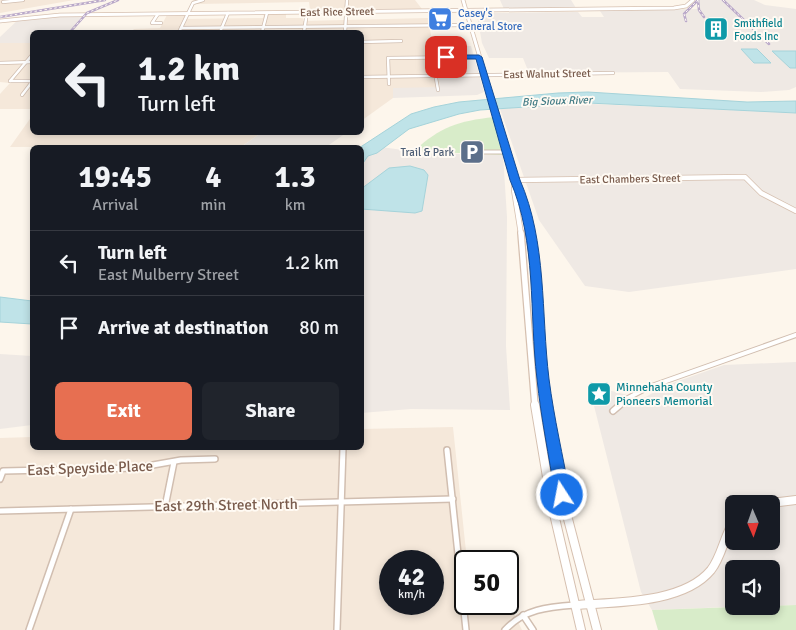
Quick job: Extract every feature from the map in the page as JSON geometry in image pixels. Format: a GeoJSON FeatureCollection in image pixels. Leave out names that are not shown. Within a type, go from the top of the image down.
{"type":"FeatureCollection","features":[{"type":"Feature","properties":{"kind":"main road"},"geometry":{"type":"LineString","coordinates":[[463,0],[515,180],[521,190],[532,244],[540,350],[550,429],[564,503],[596,630]]}},
{"type":"Feature","properties":{"kind":"main road","name":"East Rice Street"},"geometry":{"type":"LineString","coordinates":[[0,21],[47,15],[674,8],[686,6],[692,0]]}},
{"type":"Feature","properties":{"kind":"main road"},"geometry":{"type":"LineString","coordinates":[[469,19],[474,12],[490,10]]}},
{"type":"Feature","properties":{"kind":"main road","name":"East Chambers Street"},"geometry":{"type":"LineString","coordinates":[[515,180],[745,177],[761,194],[796,211]]}},
{"type":"Feature","properties":{"kind":"main road"},"geometry":{"type":"LineString","coordinates":[[515,180],[514,190],[525,259],[530,357],[535,404],[554,514],[581,630]]}},
{"type":"Feature","properties":{"kind":"main road"},"geometry":{"type":"LineString","coordinates":[[780,502],[796,500]]}},
{"type":"Feature","properties":{"kind":"main road"},"geometry":{"type":"LineString","coordinates":[[575,605],[665,595],[695,585],[706,576],[717,561],[725,537]]}},
{"type":"Feature","properties":{"kind":"street"},"geometry":{"type":"LineString","coordinates":[[0,4],[4,1],[23,0]]}},
{"type":"Feature","properties":{"kind":"street"},"geometry":{"type":"LineString","coordinates":[[203,0],[194,3],[181,28],[470,25]]}},
{"type":"Feature","properties":{"kind":"street"},"geometry":{"type":"LineString","coordinates":[[345,30],[347,0]]}},
{"type":"Feature","properties":{"kind":"street"},"geometry":{"type":"LineString","coordinates":[[304,27],[307,12]]}},
{"type":"Feature","properties":{"kind":"street"},"geometry":{"type":"LineString","coordinates":[[222,28],[228,13]]}},
{"type":"Feature","properties":{"kind":"street"},"geometry":{"type":"LineString","coordinates":[[262,30],[267,13]]}},
{"type":"Feature","properties":{"kind":"street"},"geometry":{"type":"LineString","coordinates":[[158,14],[152,23],[161,23]]}},
{"type":"Feature","properties":{"kind":"street"},"geometry":{"type":"LineString","coordinates":[[364,42],[401,41]]}},
{"type":"Feature","properties":{"kind":"street"},"geometry":{"type":"LineString","coordinates":[[431,49],[438,90]]}},
{"type":"Feature","properties":{"kind":"street"},"geometry":{"type":"LineString","coordinates":[[30,57],[10,81],[30,81]]}},
{"type":"Feature","properties":{"kind":"street"},"geometry":{"type":"LineString","coordinates":[[389,84],[388,58],[479,57]]}},
{"type":"Feature","properties":{"kind":"street"},"geometry":{"type":"LineString","coordinates":[[0,63],[30,62]]}},
{"type":"Feature","properties":{"kind":"street","name":"East Walnut Street"},"geometry":{"type":"LineString","coordinates":[[364,77],[613,73]]}},
{"type":"Feature","properties":{"kind":"street"},"geometry":{"type":"LineString","coordinates":[[22,95],[30,84]]}},
{"type":"Feature","properties":{"kind":"street"},"geometry":{"type":"LineString","coordinates":[[468,152],[507,152]]}},
{"type":"Feature","properties":{"kind":"street"},"geometry":{"type":"LineString","coordinates":[[613,411],[628,398],[649,387],[796,335]]}},
{"type":"Feature","properties":{"kind":"street"},"geometry":{"type":"LineString","coordinates":[[337,630],[343,450]]}},
{"type":"Feature","properties":{"kind":"street"},"geometry":{"type":"LineString","coordinates":[[447,450],[466,630]]}},
{"type":"Feature","properties":{"kind":"street","name":"East Speyside Place"},"geometry":{"type":"LineString","coordinates":[[0,478],[4,471],[136,468],[174,462],[215,459]]}},
{"type":"Feature","properties":{"kind":"street"},"geometry":{"type":"LineString","coordinates":[[165,507],[174,462]]}},
{"type":"Feature","properties":{"kind":"street","name":"East 29th Street North"},"geometry":{"type":"LineString","coordinates":[[0,511],[453,499]]}},
{"type":"Feature","properties":{"kind":"street"},"geometry":{"type":"LineString","coordinates":[[29,630],[71,509]]}},
{"type":"Feature","properties":{"kind":"street"},"geometry":{"type":"LineString","coordinates":[[505,630],[522,615],[542,608],[575,605]]}},
{"type":"Feature","properties":{"kind":"street"},"geometry":{"type":"LineString","coordinates":[[522,615],[533,630]]}},
{"type":"Feature","properties":{"kind":"shaded area"},"geometry":{"type":"Polygon","coordinates":[[[0,0],[74,0],[0,13],[0,0]]]}},
{"type":"Feature","properties":{"kind":"shaded area"},"geometry":{"type":"Polygon","coordinates":[[[192,0],[415,0],[422,9],[310,10],[309,2],[197,4],[192,0]]]}},
{"type":"Feature","properties":{"kind":"shaded area"},"geometry":{"type":"Polygon","coordinates":[[[500,0],[571,0],[576,8],[504,9],[500,0]]]}},
{"type":"Feature","properties":{"kind":"shaded area"},"geometry":{"type":"Polygon","coordinates":[[[698,0],[754,0],[765,5],[796,9],[796,87],[789,90],[761,92],[680,89],[668,72],[529,73],[523,58],[489,58],[482,43],[477,15],[488,13],[578,12],[582,17],[604,17],[600,11],[698,9],[698,0]]]}},
{"type":"Feature","properties":{"kind":"shaded area"},"geometry":{"type":"Polygon","coordinates":[[[264,14],[286,14],[286,18],[303,18],[303,21],[428,18],[440,88],[394,88],[393,98],[364,119],[364,30],[133,30],[160,28],[167,15],[185,15],[184,19],[263,18],[264,14]]]}},
{"type":"Feature","properties":{"kind":"shaded area"},"geometry":{"type":"Polygon","coordinates":[[[50,16],[82,16],[71,30],[30,30],[30,43],[0,43],[0,37],[19,19],[50,16]]]}},
{"type":"Feature","properties":{"kind":"shaded area"},"geometry":{"type":"Polygon","coordinates":[[[0,43],[30,43],[30,109],[0,109],[0,94],[10,83],[0,82],[0,43]]]}},
{"type":"Feature","properties":{"kind":"shaded area"},"geometry":{"type":"Polygon","coordinates":[[[432,46],[471,46],[484,92],[477,95],[393,98],[393,88],[440,87],[432,46]]]}},
{"type":"Feature","properties":{"kind":"shaded area"},"geometry":{"type":"Polygon","coordinates":[[[569,103],[796,113],[796,269],[629,292],[585,286],[539,220],[500,109],[569,103]]]}},
{"type":"Feature","properties":{"kind":"shaded area"},"geometry":{"type":"Polygon","coordinates":[[[30,119],[30,135],[258,135],[243,145],[30,145],[30,147],[10,147],[30,119]]]}},
{"type":"Feature","properties":{"kind":"shaded area"},"geometry":{"type":"Polygon","coordinates":[[[258,135],[343,135],[329,145],[244,145],[258,135]]]}},
{"type":"Feature","properties":{"kind":"shaded area"},"geometry":{"type":"Polygon","coordinates":[[[381,147],[425,153],[503,155],[507,217],[506,346],[510,410],[411,409],[364,413],[364,158],[381,147]]]}},
{"type":"Feature","properties":{"kind":"shaded area"},"geometry":{"type":"Polygon","coordinates":[[[0,354],[30,356],[30,425],[0,429],[0,354]]]}},
{"type":"Feature","properties":{"kind":"shaded area"},"geometry":{"type":"Polygon","coordinates":[[[796,362],[796,605],[780,606],[780,560],[725,560],[725,607],[652,610],[641,592],[590,390],[612,391],[642,399],[667,385],[724,365],[796,362]]]}},
{"type":"Feature","properties":{"kind":"shaded area"},"geometry":{"type":"Polygon","coordinates":[[[453,427],[466,550],[454,550],[454,615],[514,615],[522,630],[0,630],[0,438],[30,437],[30,450],[364,450],[364,429],[453,427]]]}},
{"type":"Feature","properties":{"kind":"green space"},"geometry":{"type":"Polygon","coordinates":[[[494,117],[503,155],[414,151],[432,136],[450,126],[494,117]]]}},
{"type":"Feature","properties":{"kind":"green space"},"geometry":{"type":"Polygon","coordinates":[[[796,605],[796,630],[658,630],[652,610],[725,607],[725,615],[780,615],[780,606],[796,605]]]}},
{"type":"Feature","properties":{"kind":"water"},"geometry":{"type":"Polygon","coordinates":[[[741,49],[757,49],[771,63],[754,63],[741,49]]]}},
{"type":"Feature","properties":{"kind":"water"},"geometry":{"type":"Polygon","coordinates":[[[772,51],[796,51],[796,68],[790,68],[772,51]]]}},
{"type":"Feature","properties":{"kind":"water","name":"Big Sioux River"},"geometry":{"type":"Polygon","coordinates":[[[588,92],[747,102],[796,101],[796,113],[588,103],[480,110],[459,114],[409,129],[377,153],[368,156],[364,162],[364,145],[411,114],[459,102],[588,92]]]}},
{"type":"Feature","properties":{"kind":"water"},"geometry":{"type":"Polygon","coordinates":[[[410,166],[424,170],[428,175],[422,211],[415,213],[364,209],[364,187],[389,168],[410,166]]]}},
{"type":"Feature","properties":{"kind":"water"},"geometry":{"type":"Polygon","coordinates":[[[0,297],[30,301],[30,324],[0,322],[0,297]]]}},
{"type":"Feature","properties":{"kind":"railway"},"geometry":{"type":"LineString","coordinates":[[0,17],[105,0]]}},
{"type":"Feature","properties":{"kind":"railway"},"geometry":{"type":"LineString","coordinates":[[72,30],[87,13],[118,0]]}},
{"type":"Feature","properties":{"kind":"railway"},"geometry":{"type":"LineString","coordinates":[[686,21],[684,14],[698,0],[699,10],[704,17]]}},
{"type":"Feature","properties":{"kind":"railway"},"geometry":{"type":"LineString","coordinates":[[723,0],[769,44]]}},
{"type":"Feature","properties":{"kind":"place","name":"Casey's General Store"},"geometry":{"type":"Point","coordinates":[440,19]}},
{"type":"Feature","properties":{"kind":"place","name":"Smithfield Foods Inc"},"geometry":{"type":"Point","coordinates":[716,29]}},
{"type":"Feature","properties":{"kind":"place","name":"Trail & Park"},"geometry":{"type":"Point","coordinates":[472,152]}},
{"type":"Feature","properties":{"kind":"place","name":"Minnehaha County Pioneers Memorial"},"geometry":{"type":"Point","coordinates":[599,394]}},
{"type":"Feature","properties":{"kind":"route"},"geometry":{"type":"LineString","coordinates":[[446,57],[479,57],[515,180],[521,190],[535,268],[543,378],[562,495]]}}]}
